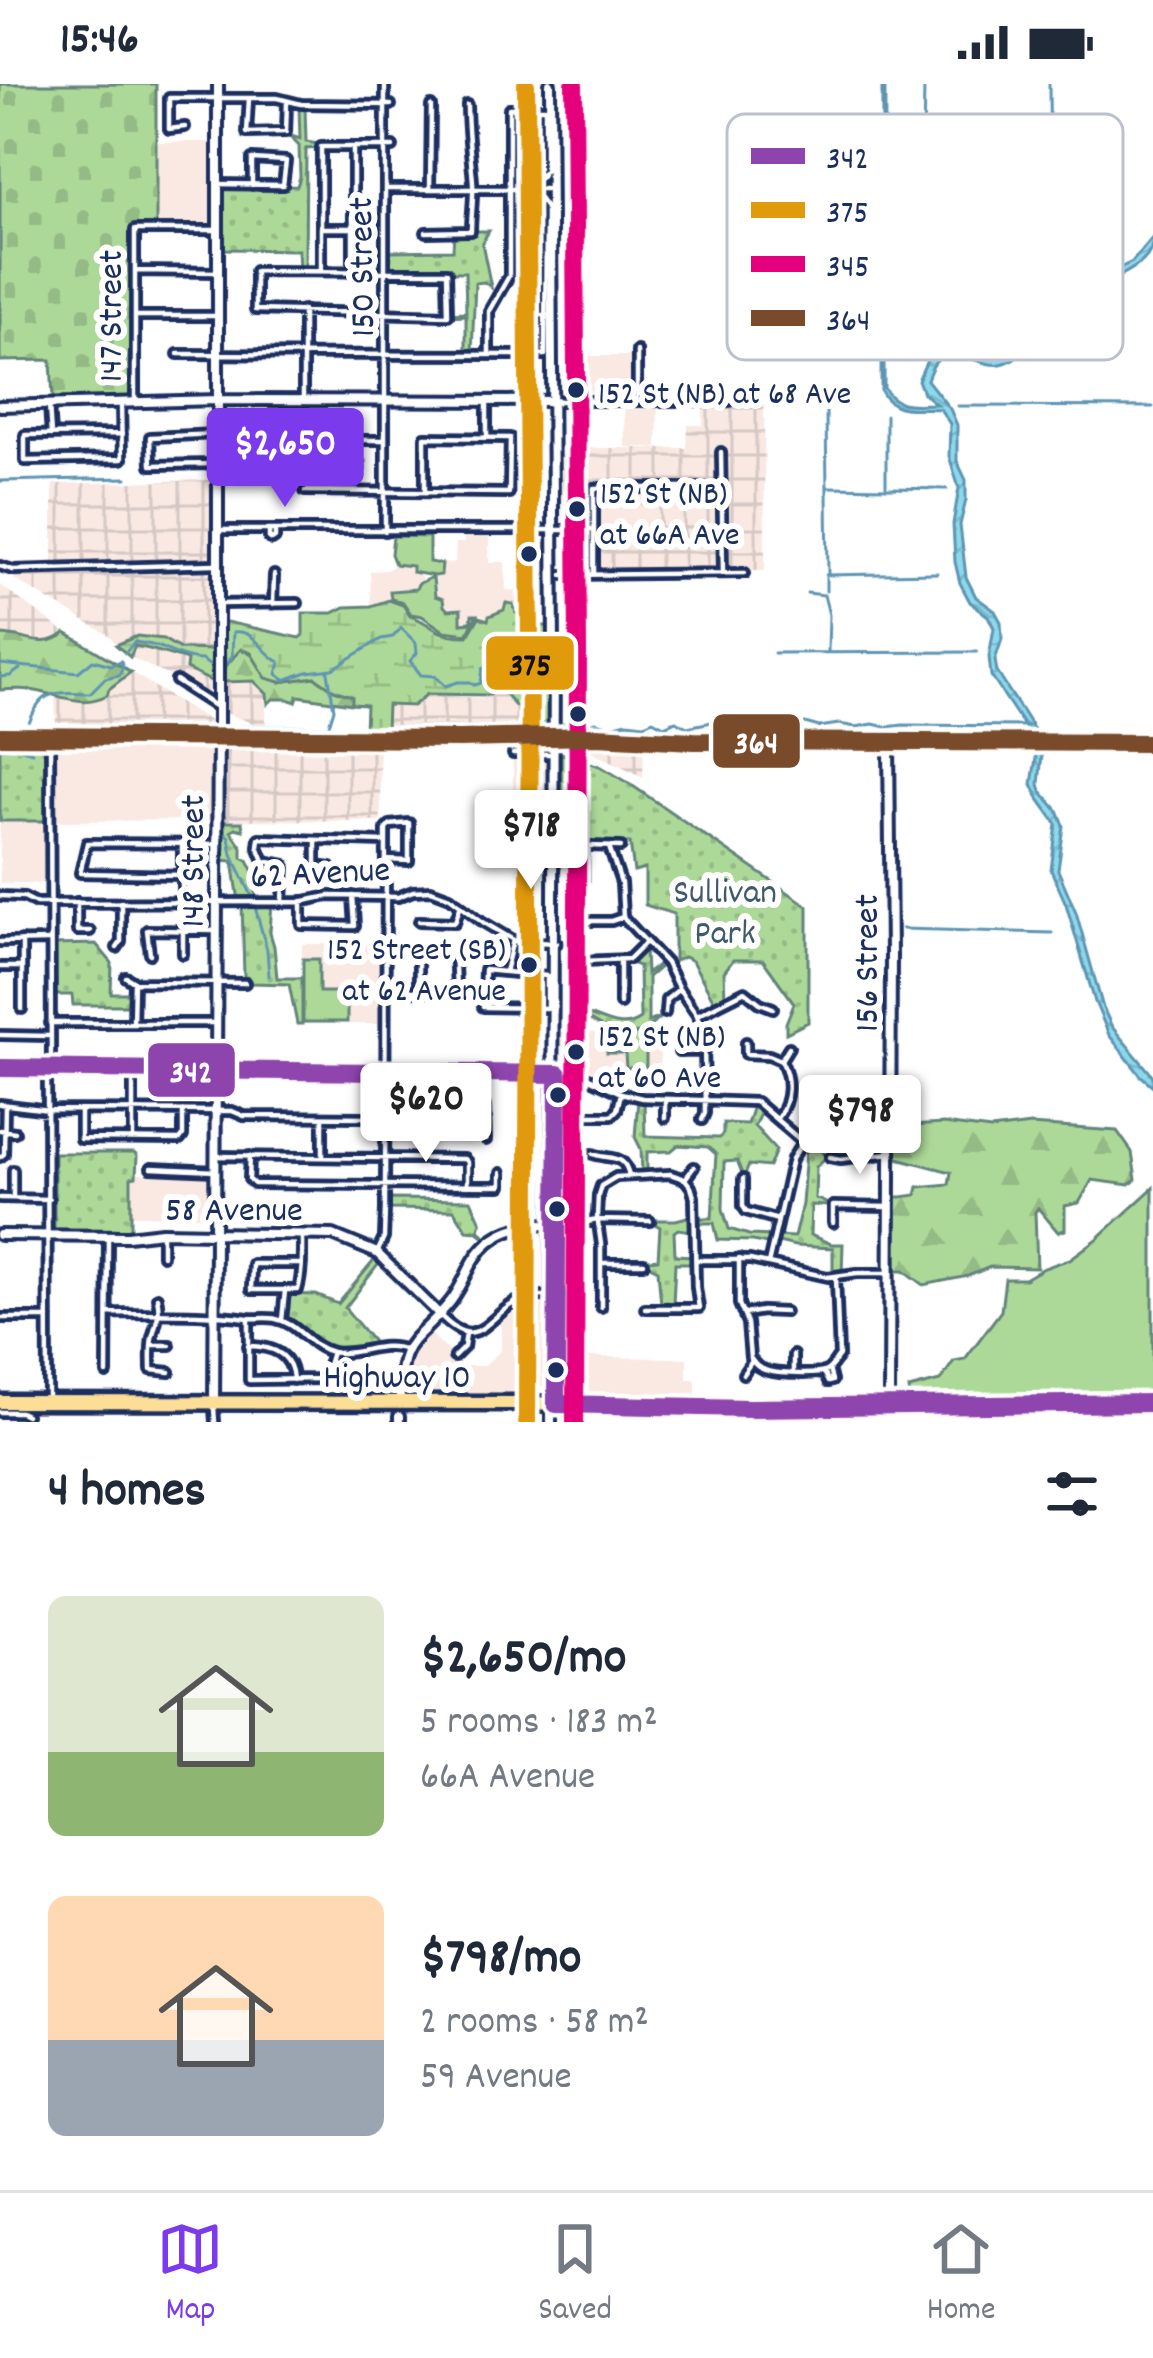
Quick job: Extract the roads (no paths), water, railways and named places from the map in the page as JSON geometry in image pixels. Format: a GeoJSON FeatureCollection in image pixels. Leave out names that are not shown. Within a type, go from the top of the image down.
{"type":"FeatureCollection","features":[{"type":"Feature","properties":{"kind":"highway","name":"Highway 10"},"geometry":{"type":"LineString","coordinates":[[0,1407],[48,1402],[214,1411]]}},
{"type":"Feature","properties":{"kind":"highway","name":"Highway 10"},"geometry":{"type":"LineString","coordinates":[[677,1411],[890,1404],[1153,1406]]}},
{"type":"Feature","properties":{"kind":"highway","name":"Highway 10"},"geometry":{"type":"LineString","coordinates":[[0,1407],[554,1412],[1153,1406]]}},
{"type":"Feature","properties":{"kind":"main road","name":"148 Street"},"geometry":{"type":"LineString","coordinates":[[214,1411],[218,84]]}},
{"type":"Feature","properties":{"kind":"main road"},"geometry":{"type":"LineString","coordinates":[[552,84],[554,845]]}},
{"type":"Feature","properties":{"kind":"main road"},"geometry":{"type":"LineString","coordinates":[[552,84],[554,401]]}},
{"type":"Feature","properties":{"kind":"main road"},"geometry":{"type":"LineString","coordinates":[[551,189],[555,211]]}},
{"type":"Feature","properties":{"kind":"main road"},"geometry":{"type":"LineString","coordinates":[[0,406],[217,400],[554,401]]}},
{"type":"Feature","properties":{"kind":"main road"},"geometry":{"type":"LineString","coordinates":[[0,734],[1153,743]]}},
{"type":"Feature","properties":{"kind":"main road"},"geometry":{"type":"LineString","coordinates":[[554,1412],[555,736]]}},
{"type":"Feature","properties":{"kind":"main road","name":"156 Street"},"geometry":{"type":"LineString","coordinates":[[890,742],[890,1404]]}},
{"type":"Feature","properties":{"kind":"main road"},"geometry":{"type":"LineString","coordinates":[[0,1068],[556,1074]]}},
{"type":"Feature","properties":{"kind":"main road"},"geometry":{"type":"LineString","coordinates":[[400,1408],[405,1350],[459,1290],[475,1258],[489,1242],[519,1226],[555,1224]]}},
{"type":"Feature","properties":{"kind":"main road","name":"58 Avenue"},"geometry":{"type":"LineString","coordinates":[[0,1235],[333,1235],[377,1253],[440,1314]]}},
{"type":"Feature","properties":{"kind":"street","name":"150 Street"},"geometry":{"type":"LineString","coordinates":[[385,84],[389,147],[385,189],[386,531]]}},
{"type":"Feature","properties":{"kind":"street"},"geometry":{"type":"LineString","coordinates":[[185,128],[169,129],[169,98],[388,105]]}},
{"type":"Feature","properties":{"kind":"street"},"geometry":{"type":"LineString","coordinates":[[249,98],[247,134],[286,132],[287,101]]}},
{"type":"Feature","properties":{"kind":"street"},"geometry":{"type":"LineString","coordinates":[[425,232],[471,231],[467,105]]}},
{"type":"Feature","properties":{"kind":"street"},"geometry":{"type":"LineString","coordinates":[[430,189],[431,106]]}},
{"type":"Feature","properties":{"kind":"street"},"geometry":{"type":"LineString","coordinates":[[178,354],[218,352],[387,355],[489,355],[545,355],[546,208],[537,190],[545,170],[545,109],[509,108],[505,248],[509,276],[489,311],[489,355]]}},
{"type":"Feature","properties":{"kind":"street"},"geometry":{"type":"LineString","coordinates":[[322,271],[321,147],[389,147]]}},
{"type":"Feature","properties":{"kind":"street"},"geometry":{"type":"LineString","coordinates":[[353,147],[353,272]]}},
{"type":"Feature","properties":{"kind":"street"},"geometry":{"type":"LineString","coordinates":[[217,184],[252,185],[283,185],[284,159],[252,159],[252,185]]}},
{"type":"Feature","properties":{"kind":"street"},"geometry":{"type":"LineString","coordinates":[[385,189],[551,189]]}},
{"type":"Feature","properties":{"kind":"street"},"geometry":{"type":"LineString","coordinates":[[322,228],[353,228]]}},
{"type":"Feature","properties":{"kind":"street","name":"147 Street"},"geometry":{"type":"LineString","coordinates":[[135,403],[135,230],[218,230]]}},
{"type":"Feature","properties":{"kind":"street"},"geometry":{"type":"LineString","coordinates":[[135,271],[218,272]]}},
{"type":"Feature","properties":{"kind":"street"},"geometry":{"type":"LineString","coordinates":[[257,271],[386,272],[447,272],[448,315],[255,310],[257,271]]}},
{"type":"Feature","properties":{"kind":"street"},"geometry":{"type":"LineString","coordinates":[[303,400],[304,310]]}},
{"type":"Feature","properties":{"kind":"street"},"geometry":{"type":"LineString","coordinates":[[525,315],[546,315]]}},
{"type":"Feature","properties":{"kind":"street"},"geometry":{"type":"LineString","coordinates":[[135,316],[218,316]]}},
{"type":"Feature","properties":{"kind":"street"},"geometry":{"type":"LineString","coordinates":[[637,351],[638,401]]}},
{"type":"Feature","properties":{"kind":"street"},"geometry":{"type":"LineString","coordinates":[[487,401],[487,438]]}},
{"type":"Feature","properties":{"kind":"street"},"geometry":{"type":"LineString","coordinates":[[554,401],[730,401]]}},
{"type":"Feature","properties":{"kind":"street"},"geometry":{"type":"LineString","coordinates":[[121,403],[122,434],[122,459],[25,461],[25,435],[122,434]]}},
{"type":"Feature","properties":{"kind":"street"},"geometry":{"type":"LineString","coordinates":[[49,405],[51,435]]}},
{"type":"Feature","properties":{"kind":"street"},"geometry":{"type":"LineString","coordinates":[[217,434],[151,437],[151,465],[217,464]]}},
{"type":"Feature","properties":{"kind":"street"},"geometry":{"type":"LineString","coordinates":[[304,491],[509,493],[510,438],[425,437],[425,491]]}},
{"type":"Feature","properties":{"kind":"street"},"geometry":{"type":"LineString","coordinates":[[257,461],[256,440],[385,440]]}},
{"type":"Feature","properties":{"kind":"street"},"geometry":{"type":"LineString","coordinates":[[722,452],[723,574]]}},
{"type":"Feature","properties":{"kind":"street"},"geometry":{"type":"LineString","coordinates":[[594,574],[594,488],[722,488]]}},
{"type":"Feature","properties":{"kind":"street"},"geometry":{"type":"LineString","coordinates":[[218,530],[594,532]]}},
{"type":"Feature","properties":{"kind":"street"},"geometry":{"type":"LineString","coordinates":[[3,567],[218,564]]}},
{"type":"Feature","properties":{"kind":"street"},"geometry":{"type":"LineString","coordinates":[[563,575],[746,573]]}},
{"type":"Feature","properties":{"kind":"street"},"geometry":{"type":"LineString","coordinates":[[274,575],[274,604]]}},
{"type":"Feature","properties":{"kind":"street"},"geometry":{"type":"LineString","coordinates":[[218,604],[298,603]]}},
{"type":"Feature","properties":{"kind":"street"},"geometry":{"type":"LineString","coordinates":[[176,681],[218,708]]}},
{"type":"Feature","properties":{"kind":"street"},"geometry":{"type":"LineString","coordinates":[[48,1402],[50,733]]}},
{"type":"Feature","properties":{"kind":"street"},"geometry":{"type":"LineString","coordinates":[[513,754],[553,754]]}},
{"type":"Feature","properties":{"kind":"street"},"geometry":{"type":"LineString","coordinates":[[377,1253],[384,1238],[386,1185],[387,897],[386,860],[386,842],[388,825],[409,823],[409,860],[386,860]]}},
{"type":"Feature","properties":{"kind":"street"},"geometry":{"type":"LineString","coordinates":[[283,902],[284,864],[264,862],[258,838],[386,842]]}},
{"type":"Feature","properties":{"kind":"street"},"geometry":{"type":"LineString","coordinates":[[316,841],[316,866],[332,868]]}},
{"type":"Feature","properties":{"kind":"street"},"geometry":{"type":"LineString","coordinates":[[182,874],[80,873],[87,843],[218,844]]}},
{"type":"Feature","properties":{"kind":"street"},"geometry":{"type":"LineString","coordinates":[[182,844],[182,902]]}},
{"type":"Feature","properties":{"kind":"street"},"geometry":{"type":"LineString","coordinates":[[584,847],[584,880]]}},
{"type":"Feature","properties":{"kind":"street"},"geometry":{"type":"LineString","coordinates":[[609,847],[621,883],[622,917],[666,963],[697,1015],[705,1051],[702,1120]]}},
{"type":"Feature","properties":{"kind":"street"},"geometry":{"type":"LineString","coordinates":[[506,848],[621,847]]}},
{"type":"Feature","properties":{"kind":"street","name":"62 Avenue"},"geometry":{"type":"LineString","coordinates":[[0,896],[24,896],[36,903],[302,902],[431,890],[450,897],[513,940],[555,943]]}},
{"type":"Feature","properties":{"kind":"street"},"geometry":{"type":"LineString","coordinates":[[16,896],[17,910]]}},
{"type":"Feature","properties":{"kind":"street"},"geometry":{"type":"LineString","coordinates":[[302,902],[302,925],[355,926],[353,896]]}},
{"type":"Feature","properties":{"kind":"street"},"geometry":{"type":"LineString","coordinates":[[77,902],[77,931],[90,931]]}},
{"type":"Feature","properties":{"kind":"street"},"geometry":{"type":"LineString","coordinates":[[117,948],[121,902]]}},
{"type":"Feature","properties":{"kind":"street"},"geometry":{"type":"LineString","coordinates":[[419,921],[455,922],[460,907]]}},
{"type":"Feature","properties":{"kind":"street"},"geometry":{"type":"LineString","coordinates":[[586,921],[622,917]]}},
{"type":"Feature","properties":{"kind":"street"},"geometry":{"type":"LineString","coordinates":[[150,954],[147,930],[217,931]]}},
{"type":"Feature","properties":{"kind":"street"},"geometry":{"type":"LineString","coordinates":[[183,930],[183,954]]}},
{"type":"Feature","properties":{"kind":"street"},"geometry":{"type":"LineString","coordinates":[[506,972],[513,940]]}},
{"type":"Feature","properties":{"kind":"street"},"geometry":{"type":"LineString","coordinates":[[22,941],[22,1009]]}},
{"type":"Feature","properties":{"kind":"street"},"geometry":{"type":"LineString","coordinates":[[0,942],[50,941]]}},
{"type":"Feature","properties":{"kind":"street"},"geometry":{"type":"LineString","coordinates":[[583,1015],[583,961],[631,958],[646,942]]}},
{"type":"Feature","properties":{"kind":"street"},"geometry":{"type":"LineString","coordinates":[[387,991],[418,991],[454,989],[454,949],[418,948],[418,991]]}},
{"type":"Feature","properties":{"kind":"street"},"geometry":{"type":"LineString","coordinates":[[620,959],[620,1004]]}},
{"type":"Feature","properties":{"kind":"street"},"geometry":{"type":"LineString","coordinates":[[0,967],[22,967]]}},
{"type":"Feature","properties":{"kind":"street"},"geometry":{"type":"LineString","coordinates":[[484,970],[506,972],[548,976],[547,1008],[483,1007],[484,970]]}},
{"type":"Feature","properties":{"kind":"street"},"geometry":{"type":"LineString","coordinates":[[134,1023],[130,980],[245,983]]}},
{"type":"Feature","properties":{"kind":"street"},"geometry":{"type":"LineString","coordinates":[[745,981],[745,991]]}},
{"type":"Feature","properties":{"kind":"street"},"geometry":{"type":"LineString","coordinates":[[665,1013],[666,1000],[679,989]]}},
{"type":"Feature","properties":{"kind":"street"},"geometry":{"type":"LineString","coordinates":[[697,1015],[745,991]]}},
{"type":"Feature","properties":{"kind":"street"},"geometry":{"type":"LineString","coordinates":[[745,991],[773,1007]]}},
{"type":"Feature","properties":{"kind":"street"},"geometry":{"type":"LineString","coordinates":[[50,1023],[217,1023]]}},
{"type":"Feature","properties":{"kind":"street"},"geometry":{"type":"LineString","coordinates":[[0,1035],[50,1036]]}},
{"type":"Feature","properties":{"kind":"street"},"geometry":{"type":"LineString","coordinates":[[746,1042],[746,1054],[769,1055],[781,1060],[787,1071],[788,1091],[777,1119]]}},
{"type":"Feature","properties":{"kind":"street"},"geometry":{"type":"LineString","coordinates":[[781,1060],[789,1047]]}},
{"type":"Feature","properties":{"kind":"street"},"geometry":{"type":"LineString","coordinates":[[679,1052],[705,1051]]}},
{"type":"Feature","properties":{"kind":"street"},"geometry":{"type":"LineString","coordinates":[[133,1070],[133,1139]]}},
{"type":"Feature","properties":{"kind":"street"},"geometry":{"type":"LineString","coordinates":[[556,1074],[591,1078],[642,1098],[753,1102],[777,1119],[804,1144],[792,1159],[768,1264]]}},
{"type":"Feature","properties":{"kind":"street"},"geometry":{"type":"LineString","coordinates":[[585,1115],[612,1115],[621,1093]]}},
{"type":"Feature","properties":{"kind":"street"},"geometry":{"type":"LineString","coordinates":[[665,1099],[665,1118]]}},
{"type":"Feature","properties":{"kind":"street"},"geometry":{"type":"LineString","coordinates":[[1,1157],[2,1105],[80,1111],[233,1111],[244,1117],[487,1118]]}},
{"type":"Feature","properties":{"kind":"street"},"geometry":{"type":"LineString","coordinates":[[485,1106],[486,1140]]}},
{"type":"Feature","properties":{"kind":"street"},"geometry":{"type":"LineString","coordinates":[[80,1111],[80,1139],[182,1139],[183,1110]]}},
{"type":"Feature","properties":{"kind":"street"},"geometry":{"type":"LineString","coordinates":[[323,1118],[323,1157]]}},
{"type":"Feature","properties":{"kind":"street"},"geometry":{"type":"LineString","coordinates":[[2,1130],[16,1132]]}},
{"type":"Feature","properties":{"kind":"street"},"geometry":{"type":"LineString","coordinates":[[830,1157],[890,1153]]}},
{"type":"Feature","properties":{"kind":"street"},"geometry":{"type":"LineString","coordinates":[[593,1154],[622,1160],[629,1176]]}},
{"type":"Feature","properties":{"kind":"street"},"geometry":{"type":"LineString","coordinates":[[216,1156],[464,1159],[466,1186]]}},
{"type":"Feature","properties":{"kind":"street"},"geometry":{"type":"LineString","coordinates":[[250,1156],[251,1183],[501,1186],[501,1173]]}},
{"type":"Feature","properties":{"kind":"street"},"geometry":{"type":"LineString","coordinates":[[151,1168],[216,1171]]}},
{"type":"Feature","properties":{"kind":"street"},"geometry":{"type":"LineString","coordinates":[[685,1179],[694,1168]]}},
{"type":"Feature","properties":{"kind":"street"},"geometry":{"type":"LineString","coordinates":[[13,1170],[13,1198]]}},
{"type":"Feature","properties":{"kind":"street"},"geometry":{"type":"LineString","coordinates":[[601,1307],[598,1195],[614,1177],[670,1174],[685,1179],[694,1197],[699,1308],[644,1308]]}},
{"type":"Feature","properties":{"kind":"street"},"geometry":{"type":"LineString","coordinates":[[743,1179],[746,1211],[778,1220]]}},
{"type":"Feature","properties":{"kind":"street"},"geometry":{"type":"LineString","coordinates":[[0,1198],[49,1199]]}},
{"type":"Feature","properties":{"kind":"street"},"geometry":{"type":"LineString","coordinates":[[833,1223],[833,1206],[890,1207]]}},
{"type":"Feature","properties":{"kind":"street"},"geometry":{"type":"LineString","coordinates":[[555,1224],[650,1221]]}},
{"type":"Feature","properties":{"kind":"street"},"geometry":{"type":"LineString","coordinates":[[162,1232],[162,1255]]}},
{"type":"Feature","properties":{"kind":"street"},"geometry":{"type":"LineString","coordinates":[[302,1234],[302,1264],[298,1290],[250,1290],[251,1264],[302,1264]]}},
{"type":"Feature","properties":{"kind":"street"},"geometry":{"type":"LineString","coordinates":[[107,1374],[108,1236]]}},
{"type":"Feature","properties":{"kind":"street"},"geometry":{"type":"LineString","coordinates":[[696,1260],[739,1259],[828,1277],[890,1274]]}},
{"type":"Feature","properties":{"kind":"street"},"geometry":{"type":"LineString","coordinates":[[739,1259],[739,1304],[752,1361],[742,1374]]}},
{"type":"Feature","properties":{"kind":"street"},"geometry":{"type":"LineString","coordinates":[[601,1263],[644,1263]]}},
{"type":"Feature","properties":{"kind":"street"},"geometry":{"type":"LineString","coordinates":[[752,1361],[772,1372],[826,1370],[838,1356],[836,1277]]}},
{"type":"Feature","properties":{"kind":"street"},"geometry":{"type":"LineString","coordinates":[[282,1321],[285,1291]]}},
{"type":"Feature","properties":{"kind":"street"},"geometry":{"type":"LineString","coordinates":[[157,1298],[152,1371],[170,1372]]}},
{"type":"Feature","properties":{"kind":"street"},"geometry":{"type":"LineString","coordinates":[[440,1314],[453,1328],[466,1333],[484,1329],[522,1299],[554,1300]]}},
{"type":"Feature","properties":{"kind":"street"},"geometry":{"type":"LineString","coordinates":[[744,1314],[785,1312]]}},
{"type":"Feature","properties":{"kind":"street"},"geometry":{"type":"LineString","coordinates":[[108,1313],[214,1314],[282,1321],[332,1352],[385,1346],[405,1350]]}},
{"type":"Feature","properties":{"kind":"street"},"geometry":{"type":"LineString","coordinates":[[0,1318],[48,1318]]}},
{"type":"Feature","properties":{"kind":"street"},"geometry":{"type":"LineString","coordinates":[[249,1318],[249,1380],[324,1379],[332,1352]]}},
{"type":"Feature","properties":{"kind":"street"},"geometry":{"type":"LineString","coordinates":[[454,1357],[464,1347],[466,1333]]}},
{"type":"Feature","properties":{"kind":"street"},"geometry":{"type":"LineString","coordinates":[[554,1341],[574,1341]]}},
{"type":"Feature","properties":{"kind":"street"},"geometry":{"type":"LineString","coordinates":[[151,1345],[170,1345]]}},
{"type":"Feature","properties":{"kind":"street"},"geometry":{"type":"LineString","coordinates":[[248,1346],[274,1348],[289,1362],[293,1380]]}},
{"type":"Feature","properties":{"kind":"street"},"geometry":{"type":"LineString","coordinates":[[793,1354],[793,1372]]}},
{"type":"Feature","properties":{"kind":"street"},"geometry":{"type":"LineString","coordinates":[[0,1407],[26,1415]]}},
{"type":"Feature","properties":{"kind":"water"},"geometry":{"type":"Polygon","coordinates":[[[1153,237],[1152,247],[1123,274],[1123,266],[1153,237]]]}},
{"type":"Feature","properties":{"kind":"water"},"geometry":{"type":"Polygon","coordinates":[[[884,360],[884,388],[894,399],[936,404],[923,393],[918,380],[927,360],[938,360],[927,380],[957,425],[957,461],[966,480],[960,525],[966,577],[976,597],[1001,622],[997,672],[1043,744],[1039,784],[1064,826],[1058,870],[1076,912],[1103,1008],[1112,1027],[1153,1076],[1153,1086],[1109,1035],[1095,1002],[1051,870],[1057,824],[1032,784],[1036,758],[1032,738],[991,676],[994,628],[960,583],[953,524],[959,488],[949,456],[950,424],[940,409],[899,407],[881,391],[884,360]]]}},
{"type":"Feature","properties":{"kind":"waterway"},"geometry":{"type":"LineString","coordinates":[[923,114],[924,84]]}},
{"type":"Feature","properties":{"kind":"waterway"},"geometry":{"type":"LineString","coordinates":[[1049,84],[1049,114]]}},
{"type":"Feature","properties":{"kind":"waterway"},"geometry":{"type":"LineString","coordinates":[[958,406],[1153,407]]}},
{"type":"Feature","properties":{"kind":"waterway"},"geometry":{"type":"LineString","coordinates":[[826,412],[828,575]]}},
{"type":"Feature","properties":{"kind":"waterway"},"geometry":{"type":"LineString","coordinates":[[886,415],[886,485]]}},
{"type":"Feature","properties":{"kind":"waterway"},"geometry":{"type":"LineString","coordinates":[[0,481],[127,478]]}},
{"type":"Feature","properties":{"kind":"waterway"},"geometry":{"type":"LineString","coordinates":[[829,487],[947,489]]}},
{"type":"Feature","properties":{"kind":"waterway"},"geometry":{"type":"LineString","coordinates":[[826,591],[826,575],[937,573]]}},
{"type":"Feature","properties":{"kind":"waterway"},"geometry":{"type":"LineString","coordinates":[[807,593],[824,595],[828,651]]}},
{"type":"Feature","properties":{"kind":"waterway"},"geometry":{"type":"LineString","coordinates":[[125,653],[135,642],[224,666],[232,657],[233,632],[241,632],[280,662],[277,674],[285,680],[333,669],[401,628],[416,643],[417,653],[410,661],[421,675],[435,676],[446,686],[475,685],[481,683],[483,668],[517,665],[538,725],[547,724]]}},
{"type":"Feature","properties":{"kind":"waterway"},"geometry":{"type":"LineString","coordinates":[[774,653],[977,652]]}},
{"type":"Feature","properties":{"kind":"waterway"},"geometry":{"type":"LineString","coordinates":[[0,664],[78,672],[93,660],[111,665],[121,661],[119,675],[105,678],[90,693],[58,693],[44,699],[28,726]]}},
{"type":"Feature","properties":{"kind":"waterway"},"geometry":{"type":"LineString","coordinates":[[0,677],[20,669]]}},
{"type":"Feature","properties":{"kind":"waterway"},"geometry":{"type":"LineString","coordinates":[[328,672],[334,709],[328,728]]}},
{"type":"Feature","properties":{"kind":"waterway"},"geometry":{"type":"LineString","coordinates":[[563,724],[611,726],[653,720],[664,726],[676,721],[687,727],[712,722],[782,728],[805,723],[819,727],[1028,726]]}},
{"type":"Feature","properties":{"kind":"waterway"},"geometry":{"type":"LineString","coordinates":[[0,749],[23,741]]}},
{"type":"Feature","properties":{"kind":"waterway"},"geometry":{"type":"LineString","coordinates":[[268,742],[318,748]]}},
{"type":"Feature","properties":{"kind":"waterway"},"geometry":{"type":"LineString","coordinates":[[19,745],[32,752]]}},
{"type":"Feature","properties":{"kind":"waterway"},"geometry":{"type":"LineString","coordinates":[[392,746],[527,747]]}},
{"type":"Feature","properties":{"kind":"waterway"},"geometry":{"type":"LineString","coordinates":[[323,748],[387,748]]}},
{"type":"Feature","properties":{"kind":"waterway"},"geometry":{"type":"LineString","coordinates":[[224,832],[253,898]]}},
{"type":"Feature","properties":{"kind":"waterway"},"geometry":{"type":"LineString","coordinates":[[255,907],[269,976]]}},
{"type":"Feature","properties":{"kind":"waterway"},"geometry":{"type":"LineString","coordinates":[[902,929],[1052,933]]}},
{"type":"Feature","properties":{"kind":"place","name":"152 St (NB) at 68 Ave"},"geometry":{"type":"Point","coordinates":[576,390]}},
{"type":"Feature","properties":{"kind":"place","name":"152 St (NB) at 66A Ave"},"geometry":{"type":"Point","coordinates":[577,509]}},
{"type":"Feature","properties":{"kind":"place","name":"152 Street (SB) at 62 Avenue"},"geometry":{"type":"Point","coordinates":[529,965]}},
{"type":"Feature","properties":{"kind":"place","name":"152 St (NB) at 60 Ave"},"geometry":{"type":"Point","coordinates":[576,1052]}},
{"type":"Feature","properties":{"kind":"park label","name":"Sullivan Park"},"geometry":{"type":"Point","coordinates":[725,910]}}]}
